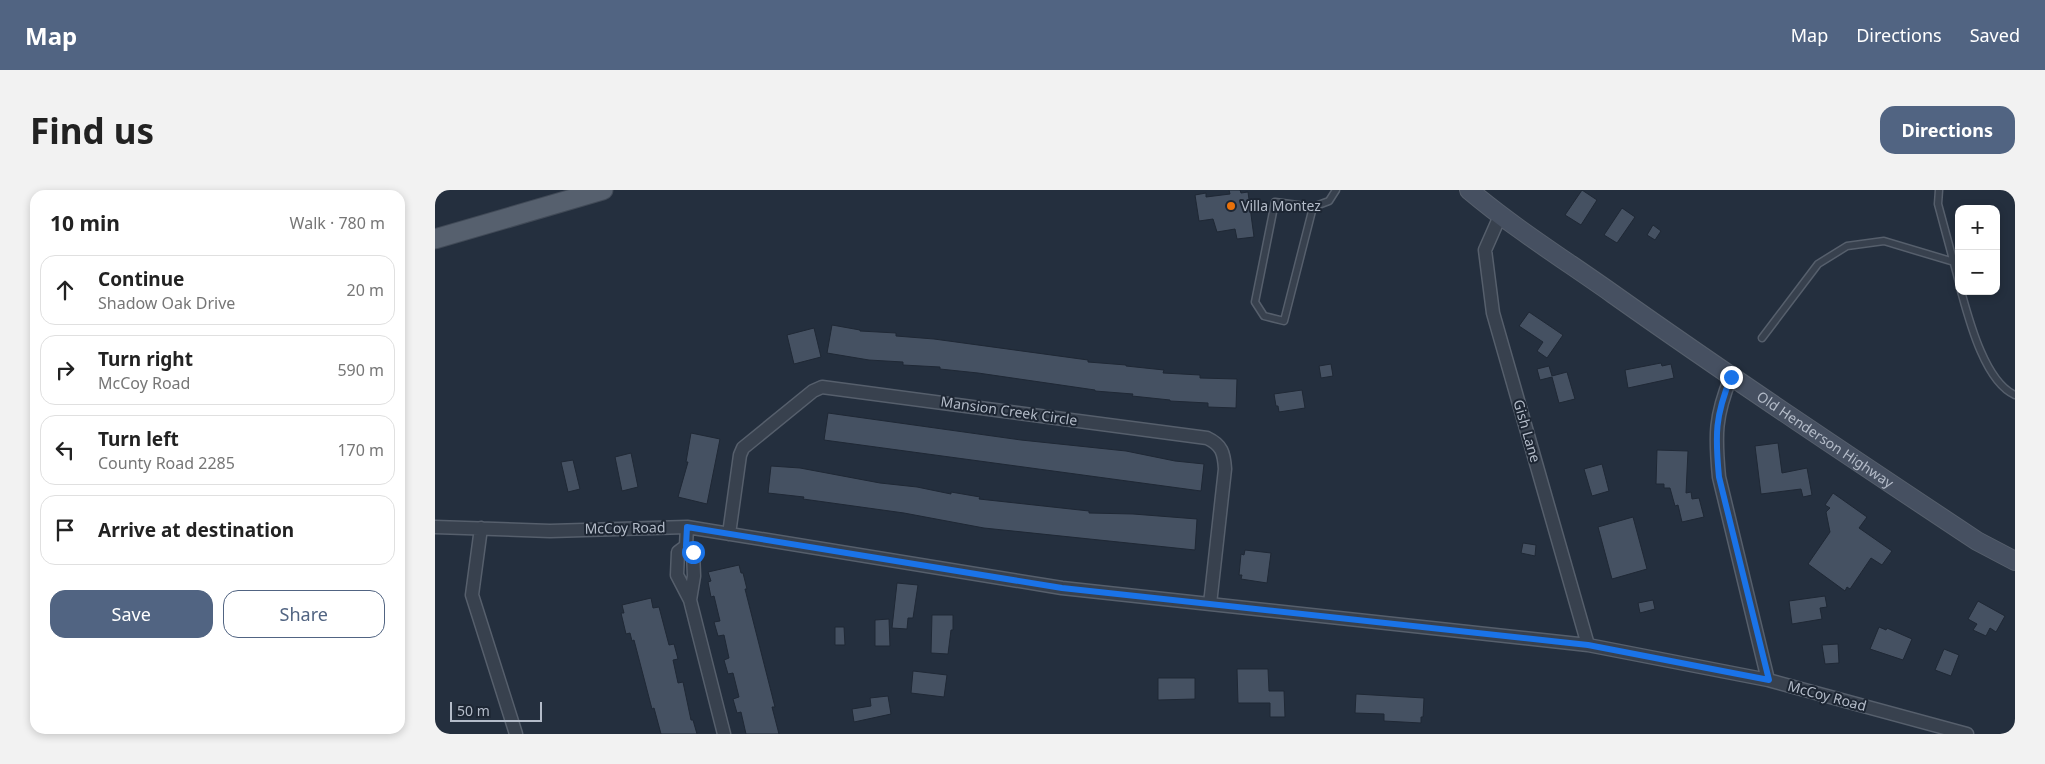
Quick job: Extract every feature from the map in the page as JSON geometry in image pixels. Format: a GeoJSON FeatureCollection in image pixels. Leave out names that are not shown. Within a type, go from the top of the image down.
{"type":"FeatureCollection","features":[{"type":"Feature","properties":{"kind":"main road"},"geometry":{"type":"LineString","coordinates":[[435,239],[603,190]]}},
{"type":"Feature","properties":{"kind":"main road","name":"Old Henderson Highway"},"geometry":{"type":"LineString","coordinates":[[1469,190],[1499,216],[1731,377],[1977,541],[2015,561]]}},
{"type":"Feature","properties":{"kind":"street","name":"Gish Lane"},"geometry":{"type":"LineString","coordinates":[[1499,216],[1485,250],[1493,312],[1588,645]]}},
{"type":"Feature","properties":{"kind":"street"},"geometry":{"type":"LineString","coordinates":[[1731,377],[1721,401],[1717,421],[1716,447],[1719,477],[1769,680]]}},
{"type":"Feature","properties":{"kind":"street","name":"Mansion Creek Circle"},"geometry":{"type":"LineString","coordinates":[[729,534],[740,455],[743,448],[813,391],[822,387],[1207,438],[1216,442],[1221,448],[1225,469],[1210,604]]}},
{"type":"Feature","properties":{"kind":"street","name":"McCoy Road"},"geometry":{"type":"LineString","coordinates":[[435,527],[550,531],[687,527],[1062,588],[1588,645],[1769,680],[1967,734]]}},
{"type":"Feature","properties":{"kind":"street"},"geometry":{"type":"LineString","coordinates":[[687,527],[686,546],[693,552],[694,576],[690,600],[724,734]]}},
{"type":"Feature","properties":{"kind":"street"},"geometry":{"type":"LineString","coordinates":[[481,528],[473,595],[516,734]]}},
{"type":"Feature","properties":{"kind":"lane"},"geometry":{"type":"LineString","coordinates":[[1313,208],[1284,320],[1264,316],[1255,302],[1275,202],[1313,208],[1329,201],[1335,190]]}},
{"type":"Feature","properties":{"kind":"lane"},"geometry":{"type":"LineString","coordinates":[[1939,190],[1938,204],[1955,269]]}},
{"type":"Feature","properties":{"kind":"lane"},"geometry":{"type":"LineString","coordinates":[[1762,338],[1818,264],[1847,246],[1884,241],[1953,262]]}},
{"type":"Feature","properties":{"kind":"lane"},"geometry":{"type":"LineString","coordinates":[[1962,295],[1970,326],[1991,372],[2008,392],[2015,395]]}},
{"type":"Feature","properties":{"kind":"building"},"geometry":{"type":"Polygon","coordinates":[[[1229,190],[1240,190],[1241,193],[1248,192],[1254,237],[1237,239],[1235,229],[1217,232],[1213,219],[1199,221],[1195,195],[1206,193],[1206,197],[1230,194],[1229,190]]]}},
{"type":"Feature","properties":{"kind":"building"},"geometry":{"type":"Polygon","coordinates":[[[1582,190],[1597,200],[1581,225],[1565,215],[1582,190]]]}},
{"type":"Feature","properties":{"kind":"building"},"geometry":{"type":"Polygon","coordinates":[[[1622,208],[1635,217],[1617,243],[1604,235],[1622,208]]]}},
{"type":"Feature","properties":{"kind":"building"},"geometry":{"type":"Polygon","coordinates":[[[1653,225],[1661,231],[1655,240],[1647,235],[1653,225]]]}},
{"type":"Feature","properties":{"kind":"building"},"geometry":{"type":"Polygon","coordinates":[[[1529,312],[1563,335],[1547,358],[1537,351],[1543,342],[1519,326],[1529,312]]]}},
{"type":"Feature","properties":{"kind":"building"},"geometry":{"type":"Polygon","coordinates":[[[832,325],[860,331],[896,333],[896,336],[934,339],[1088,360],[1088,362],[1164,370],[1163,373],[1200,375],[1200,378],[1237,379],[1236,408],[1208,407],[1208,403],[1170,401],[1132,396],[1133,394],[1095,391],[940,369],[940,367],[903,365],[903,362],[869,360],[827,353],[832,325]]]}},
{"type":"Feature","properties":{"kind":"building"},"geometry":{"type":"Polygon","coordinates":[[[814,328],[821,357],[794,364],[787,335],[814,328]]]}},
{"type":"Feature","properties":{"kind":"building"},"geometry":{"type":"Polygon","coordinates":[[[1661,363],[1662,366],[1671,364],[1674,378],[1628,388],[1625,370],[1661,363]]]}},
{"type":"Feature","properties":{"kind":"building"},"geometry":{"type":"Polygon","coordinates":[[[1331,364],[1333,376],[1321,378],[1319,366],[1331,364]]]}},
{"type":"Feature","properties":{"kind":"building"},"geometry":{"type":"Polygon","coordinates":[[[1549,366],[1552,376],[1567,372],[1575,399],[1559,403],[1552,377],[1540,380],[1537,369],[1549,366]]]}},
{"type":"Feature","properties":{"kind":"building"},"geometry":{"type":"Polygon","coordinates":[[[1302,390],[1305,408],[1279,412],[1274,394],[1302,390]]]}},
{"type":"Feature","properties":{"kind":"building"},"geometry":{"type":"Polygon","coordinates":[[[828,413],[1021,440],[1126,451],[1175,461],[1204,464],[1201,491],[824,440],[828,413]]]}},
{"type":"Feature","properties":{"kind":"building"},"geometry":{"type":"Polygon","coordinates":[[[691,433],[720,439],[707,504],[678,497],[688,462],[686,462],[691,433]]]}},
{"type":"Feature","properties":{"kind":"building"},"geometry":{"type":"Polygon","coordinates":[[[1778,443],[1782,473],[1807,468],[1812,495],[1803,497],[1801,489],[1761,494],[1755,446],[1778,443]]]}},
{"type":"Feature","properties":{"kind":"building"},"geometry":{"type":"Polygon","coordinates":[[[1657,450],[1688,451],[1686,493],[1691,492],[1692,499],[1699,498],[1704,517],[1682,522],[1678,505],[1675,506],[1670,488],[1664,488],[1664,484],[1656,484],[1657,450]]]}},
{"type":"Feature","properties":{"kind":"building"},"geometry":{"type":"Polygon","coordinates":[[[631,453],[638,487],[622,491],[615,457],[631,453]]]}},
{"type":"Feature","properties":{"kind":"building"},"geometry":{"type":"Polygon","coordinates":[[[573,460],[580,489],[568,492],[561,462],[573,460]]]}},
{"type":"Feature","properties":{"kind":"building"},"geometry":{"type":"Polygon","coordinates":[[[1602,464],[1609,491],[1592,496],[1584,469],[1602,464]]]}},
{"type":"Feature","properties":{"kind":"building"},"geometry":{"type":"Polygon","coordinates":[[[771,466],[800,468],[880,483],[980,497],[979,499],[1089,511],[1089,513],[1197,519],[1195,550],[984,528],[904,513],[768,493],[771,466]]]}},
{"type":"Feature","properties":{"kind":"building"},"geometry":{"type":"Polygon","coordinates":[[[1833,493],[1867,517],[1859,528],[1892,551],[1882,565],[1871,558],[1850,589],[1847,587],[1845,591],[1808,564],[1830,532],[1826,512],[1830,508],[1825,505],[1833,493]]]}},
{"type":"Feature","properties":{"kind":"building"},"geometry":{"type":"Polygon","coordinates":[[[1633,517],[1647,569],[1612,579],[1598,527],[1633,517]]]}},
{"type":"Feature","properties":{"kind":"building"},"geometry":{"type":"Polygon","coordinates":[[[1523,543],[1536,545],[1535,556],[1521,553],[1523,543]]]}},
{"type":"Feature","properties":{"kind":"building"},"geometry":{"type":"Polygon","coordinates":[[[1245,550],[1271,553],[1267,583],[1241,579],[1242,575],[1239,575],[1241,554],[1244,555],[1245,550]]]}},
{"type":"Feature","properties":{"kind":"building"},"geometry":{"type":"Polygon","coordinates":[[[739,565],[741,573],[743,573],[747,589],[745,589],[775,707],[772,707],[779,734],[746,734],[741,712],[737,713],[733,699],[739,697],[733,673],[728,674],[724,660],[729,658],[724,635],[718,636],[714,622],[720,621],[714,596],[711,597],[708,582],[711,581],[708,572],[739,565]]]}},
{"type":"Feature","properties":{"kind":"building"},"geometry":{"type":"Polygon","coordinates":[[[897,583],[918,585],[913,618],[908,618],[907,629],[892,628],[897,583]]]}},
{"type":"Feature","properties":{"kind":"building"},"geometry":{"type":"Polygon","coordinates":[[[1825,596],[1827,607],[1820,608],[1822,619],[1792,624],[1789,601],[1825,596]]]}},
{"type":"Feature","properties":{"kind":"building"},"geometry":{"type":"Polygon","coordinates":[[[651,598],[653,608],[659,607],[669,645],[674,644],[678,659],[673,660],[678,683],[683,682],[691,720],[693,720],[697,734],[661,734],[654,708],[652,709],[634,640],[632,641],[630,633],[626,634],[621,613],[624,613],[622,605],[651,598]]]}},
{"type":"Feature","properties":{"kind":"building"},"geometry":{"type":"Polygon","coordinates":[[[1653,600],[1655,609],[1640,613],[1638,603],[1653,600]]]}},
{"type":"Feature","properties":{"kind":"building"},"geometry":{"type":"Polygon","coordinates":[[[1978,601],[2005,616],[1996,632],[1990,628],[1986,636],[1973,630],[1977,624],[1968,619],[1978,601]]]}},
{"type":"Feature","properties":{"kind":"building"},"geometry":{"type":"Polygon","coordinates":[[[932,615],[953,615],[953,630],[951,630],[948,654],[931,653],[932,615]]]}},
{"type":"Feature","properties":{"kind":"building"},"geometry":{"type":"Polygon","coordinates":[[[889,619],[890,646],[875,646],[875,620],[889,619]]]}},
{"type":"Feature","properties":{"kind":"building"},"geometry":{"type":"Polygon","coordinates":[[[835,627],[844,627],[845,645],[835,645],[835,627]]]}},
{"type":"Feature","properties":{"kind":"building"},"geometry":{"type":"Polygon","coordinates":[[[1879,627],[1886,630],[1887,628],[1912,639],[1903,660],[1870,649],[1879,627]]]}},
{"type":"Feature","properties":{"kind":"building"},"geometry":{"type":"Polygon","coordinates":[[[1838,644],[1839,663],[1825,664],[1822,645],[1838,644]]]}},
{"type":"Feature","properties":{"kind":"building"},"geometry":{"type":"Polygon","coordinates":[[[1944,649],[1959,655],[1951,676],[1935,670],[1944,649]]]}},
{"type":"Feature","properties":{"kind":"building"},"geometry":{"type":"Polygon","coordinates":[[[1237,669],[1268,669],[1269,691],[1284,691],[1285,717],[1270,717],[1270,703],[1238,703],[1237,669]]]}},
{"type":"Feature","properties":{"kind":"building"},"geometry":{"type":"Polygon","coordinates":[[[913,671],[947,675],[944,697],[911,693],[913,671]]]}},
{"type":"Feature","properties":{"kind":"building"},"geometry":{"type":"Polygon","coordinates":[[[1158,678],[1195,678],[1195,699],[1158,700],[1158,678]]]}},
{"type":"Feature","properties":{"kind":"building"},"geometry":{"type":"Polygon","coordinates":[[[1356,694],[1424,698],[1421,723],[1384,721],[1384,714],[1355,713],[1356,694]]]}},
{"type":"Feature","properties":{"kind":"building"},"geometry":{"type":"Polygon","coordinates":[[[888,696],[891,714],[854,722],[852,709],[871,706],[870,698],[888,696]]]}},
{"type":"Feature","properties":{"kind":"place","name":"Villa Montez"},"geometry":{"type":"Point","coordinates":[1231,206]}},
{"type":"Feature","properties":{"kind":"route"},"geometry":{"type":"LineString","coordinates":[[693,552],[686,546],[687,527],[1062,588],[1588,645],[1769,680],[1719,477],[1715,433],[1721,401],[1731,377]]}}]}
